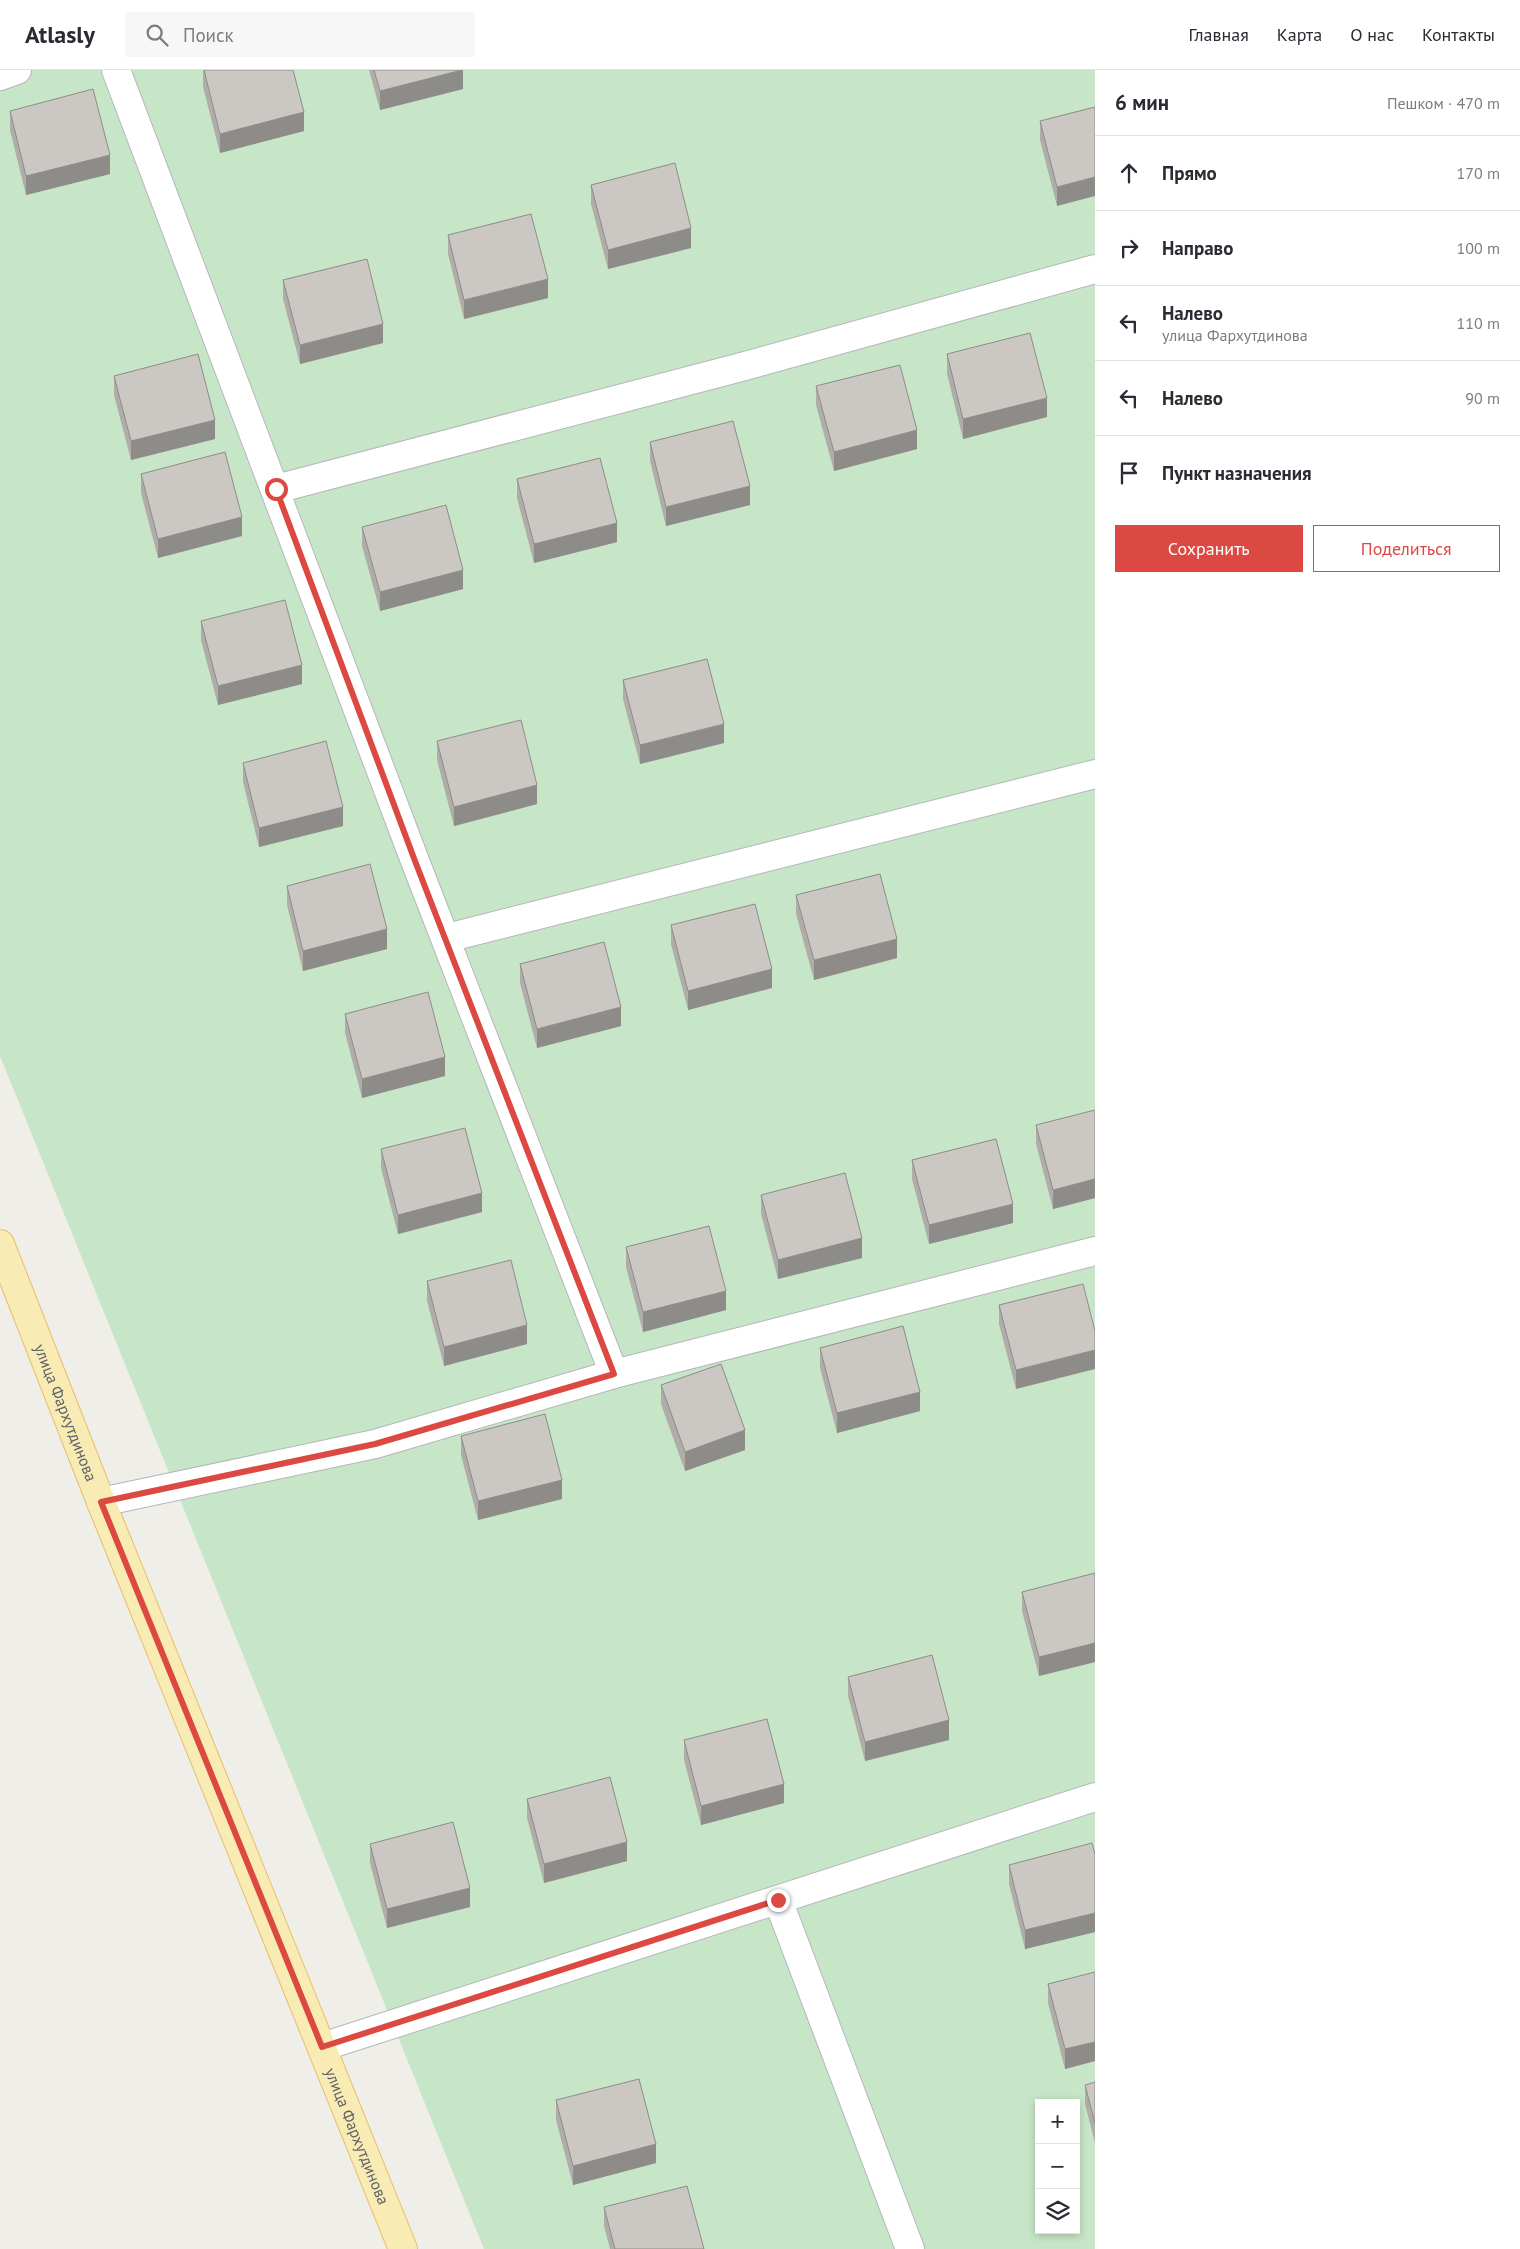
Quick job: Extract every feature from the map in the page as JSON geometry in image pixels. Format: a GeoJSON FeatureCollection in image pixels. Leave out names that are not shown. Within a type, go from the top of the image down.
{"type":"FeatureCollection","features":[{"type":"Feature","properties":{"kind":"main road","name":"улица Фархутдинова"},"geometry":{"type":"LineString","coordinates":[[0,1244],[101,1502],[403,2249]]}},
{"type":"Feature","properties":{"kind":"street"},"geometry":{"type":"LineString","coordinates":[[0,76],[17,70]]}},
{"type":"Feature","properties":{"kind":"street"},"geometry":{"type":"LineString","coordinates":[[116,70],[276,489],[415,861],[447,938],[614,1374]]}},
{"type":"Feature","properties":{"kind":"street"},"geometry":{"type":"LineString","coordinates":[[276,489],[745,366],[1095,269]]}},
{"type":"Feature","properties":{"kind":"street"},"geometry":{"type":"LineString","coordinates":[[447,938],[1095,774]]}},
{"type":"Feature","properties":{"kind":"street"},"geometry":{"type":"LineString","coordinates":[[101,1502],[375,1444],[614,1374],[1095,1251]]}},
{"type":"Feature","properties":{"kind":"street"},"geometry":{"type":"LineString","coordinates":[[322,2047],[1095,1797]]}},
{"type":"Feature","properties":{"kind":"street"},"geometry":{"type":"LineString","coordinates":[[778,1900],[910,2249]]}},
{"type":"Feature","properties":{"kind":"green space"},"geometry":{"type":"Polygon","coordinates":[[[0,70],[1095,70],[1095,2249],[484,2249],[0,1056],[0,70]]]}},
{"type":"Feature","properties":{"kind":"building"},"geometry":{"type":"Polygon","coordinates":[[[204,70],[293,70],[304,112],[220,134],[204,70]]]}},
{"type":"Feature","properties":{"kind":"building"},"geometry":{"type":"Polygon","coordinates":[[[374,70],[462,70],[380,91],[374,70]]]}},
{"type":"Feature","properties":{"kind":"building"},"geometry":{"type":"Polygon","coordinates":[[[93,89],[110,155],[26,176],[10,111],[93,89]]]}},
{"type":"Feature","properties":{"kind":"building"},"geometry":{"type":"Polygon","coordinates":[[[1095,107],[1095,177],[1057,187],[1040,121],[1095,107]]]}},
{"type":"Feature","properties":{"kind":"building"},"geometry":{"type":"Polygon","coordinates":[[[675,163],[691,228],[608,250],[591,185],[675,163]]]}},
{"type":"Feature","properties":{"kind":"building"},"geometry":{"type":"Polygon","coordinates":[[[531,214],[548,279],[464,300],[448,235],[531,214]]]}},
{"type":"Feature","properties":{"kind":"building"},"geometry":{"type":"Polygon","coordinates":[[[367,259],[383,324],[300,345],[283,280],[367,259]]]}},
{"type":"Feature","properties":{"kind":"building"},"geometry":{"type":"Polygon","coordinates":[[[1030,333],[1047,398],[963,419],[947,354],[1030,333]]]}},
{"type":"Feature","properties":{"kind":"building"},"geometry":{"type":"Polygon","coordinates":[[[198,354],[215,420],[131,441],[114,376],[198,354]]]}},
{"type":"Feature","properties":{"kind":"building"},"geometry":{"type":"Polygon","coordinates":[[[900,365],[917,430],[834,452],[816,386],[900,365]]]}},
{"type":"Feature","properties":{"kind":"building"},"geometry":{"type":"Polygon","coordinates":[[[733,421],[750,486],[666,507],[650,442],[733,421]]]}},
{"type":"Feature","properties":{"kind":"building"},"geometry":{"type":"Polygon","coordinates":[[[225,452],[242,517],[158,539],[141,474],[225,452]]]}},
{"type":"Feature","properties":{"kind":"building"},"geometry":{"type":"Polygon","coordinates":[[[600,458],[617,523],[534,544],[517,479],[600,458]]]}},
{"type":"Feature","properties":{"kind":"building"},"geometry":{"type":"Polygon","coordinates":[[[446,505],[463,570],[380,592],[362,527],[446,505]]]}},
{"type":"Feature","properties":{"kind":"building"},"geometry":{"type":"Polygon","coordinates":[[[285,600],[302,665],[218,686],[201,621],[285,600]]]}},
{"type":"Feature","properties":{"kind":"building"},"geometry":{"type":"Polygon","coordinates":[[[707,659],[724,724],[640,745],[623,680],[707,659]]]}},
{"type":"Feature","properties":{"kind":"building"},"geometry":{"type":"Polygon","coordinates":[[[521,720],[537,785],[454,807],[437,741],[521,720]]]}},
{"type":"Feature","properties":{"kind":"building"},"geometry":{"type":"Polygon","coordinates":[[[326,741],[343,807],[259,828],[243,763],[326,741]]]}},
{"type":"Feature","properties":{"kind":"building"},"geometry":{"type":"Polygon","coordinates":[[[370,864],[387,929],[303,951],[287,886],[370,864]]]}},
{"type":"Feature","properties":{"kind":"building"},"geometry":{"type":"Polygon","coordinates":[[[880,874],[897,939],[814,960],[796,895],[880,874]]]}},
{"type":"Feature","properties":{"kind":"building"},"geometry":{"type":"Polygon","coordinates":[[[755,904],[772,969],[688,991],[671,925],[755,904]]]}},
{"type":"Feature","properties":{"kind":"building"},"geometry":{"type":"Polygon","coordinates":[[[604,942],[621,1007],[537,1029],[520,964],[604,942]]]}},
{"type":"Feature","properties":{"kind":"building"},"geometry":{"type":"Polygon","coordinates":[[[428,992],[445,1057],[362,1079],[345,1014],[428,992]]]}},
{"type":"Feature","properties":{"kind":"building"},"geometry":{"type":"Polygon","coordinates":[[[1095,1110],[1095,1179],[1053,1190],[1036,1125],[1095,1110]]]}},
{"type":"Feature","properties":{"kind":"building"},"geometry":{"type":"Polygon","coordinates":[[[465,1128],[482,1193],[398,1215],[381,1149],[465,1128]]]}},
{"type":"Feature","properties":{"kind":"building"},"geometry":{"type":"Polygon","coordinates":[[[996,1139],[1013,1204],[929,1225],[912,1160],[996,1139]]]}},
{"type":"Feature","properties":{"kind":"building"},"geometry":{"type":"Polygon","coordinates":[[[845,1173],[862,1238],[778,1260],[761,1195],[845,1173]]]}},
{"type":"Feature","properties":{"kind":"building"},"geometry":{"type":"Polygon","coordinates":[[[709,1226],[726,1291],[643,1312],[626,1247],[709,1226]]]}},
{"type":"Feature","properties":{"kind":"building"},"geometry":{"type":"Polygon","coordinates":[[[511,1260],[527,1325],[444,1347],[427,1281],[511,1260]]]}},
{"type":"Feature","properties":{"kind":"building"},"geometry":{"type":"Polygon","coordinates":[[[1083,1284],[1095,1331],[1095,1350],[1016,1370],[999,1305],[1083,1284]]]}},
{"type":"Feature","properties":{"kind":"building"},"geometry":{"type":"Polygon","coordinates":[[[903,1326],[920,1392],[837,1413],[820,1348],[903,1326]]]}},
{"type":"Feature","properties":{"kind":"building"},"geometry":{"type":"Polygon","coordinates":[[[721,1364],[745,1430],[685,1452],[661,1385],[721,1364]]]}},
{"type":"Feature","properties":{"kind":"building"},"geometry":{"type":"Polygon","coordinates":[[[545,1414],[562,1480],[478,1501],[461,1436],[545,1414]]]}},
{"type":"Feature","properties":{"kind":"building"},"geometry":{"type":"Polygon","coordinates":[[[1095,1573],[1095,1643],[1039,1657],[1022,1592],[1095,1573]]]}},
{"type":"Feature","properties":{"kind":"building"},"geometry":{"type":"Polygon","coordinates":[[[932,1655],[949,1720],[865,1742],[848,1677],[932,1655]]]}},
{"type":"Feature","properties":{"kind":"building"},"geometry":{"type":"Polygon","coordinates":[[[767,1719],[784,1784],[701,1806],[684,1740],[767,1719]]]}},
{"type":"Feature","properties":{"kind":"building"},"geometry":{"type":"Polygon","coordinates":[[[610,1777],[627,1842],[544,1864],[527,1799],[610,1777]]]}},
{"type":"Feature","properties":{"kind":"building"},"geometry":{"type":"Polygon","coordinates":[[[453,1822],[470,1888],[387,1909],[370,1844],[453,1822]]]}},
{"type":"Feature","properties":{"kind":"building"},"geometry":{"type":"Polygon","coordinates":[[[1092,1843],[1095,1854],[1095,1913],[1025,1930],[1009,1865],[1092,1843]]]}},
{"type":"Feature","properties":{"kind":"building"},"geometry":{"type":"Polygon","coordinates":[[[1095,1972],[1095,2042],[1065,2049],[1048,1984],[1095,1972]]]}},
{"type":"Feature","properties":{"kind":"building"},"geometry":{"type":"Polygon","coordinates":[[[639,2079],[656,2144],[573,2166],[556,2100],[639,2079]]]}},
{"type":"Feature","properties":{"kind":"building"},"geometry":{"type":"Polygon","coordinates":[[[1095,2082],[1095,2123],[1085,2085],[1095,2082]]]}},
{"type":"Feature","properties":{"kind":"building"},"geometry":{"type":"Polygon","coordinates":[[[687,2186],[704,2249],[615,2249],[604,2207],[687,2186]]]}},
{"type":"Feature","properties":{"kind":"route"},"geometry":{"type":"LineString","coordinates":[[276,489],[415,861],[447,938],[614,1374],[375,1444],[101,1502],[322,2047],[778,1900]]}}]}
